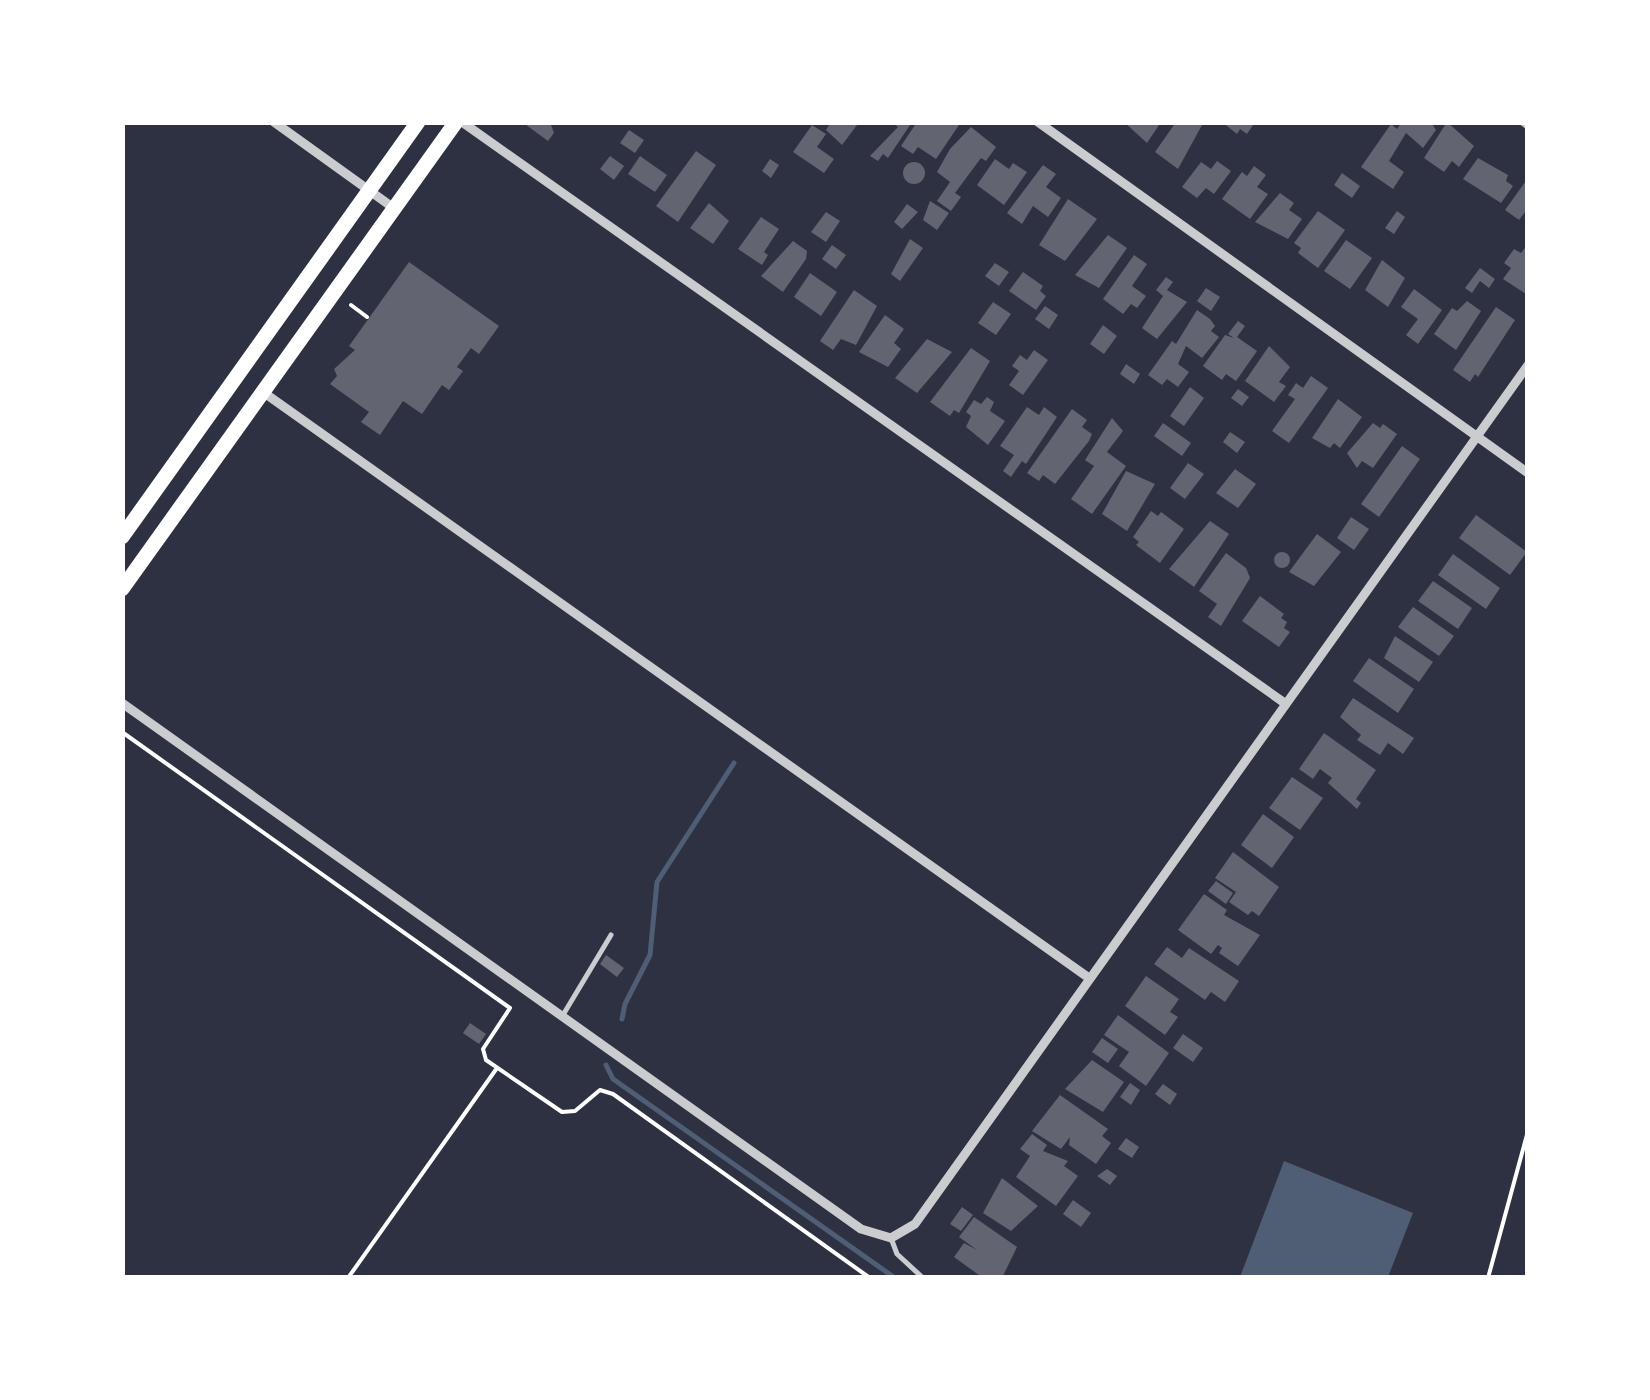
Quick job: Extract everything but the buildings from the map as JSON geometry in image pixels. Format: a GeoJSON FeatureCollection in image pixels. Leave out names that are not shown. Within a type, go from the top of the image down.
{"type":"FeatureCollection","features":[{"type":"Feature","properties":{"kind":"highway"},"geometry":{"type":"LineString","coordinates":[[122,537],[418,122]]}},
{"type":"Feature","properties":{"kind":"highway"},"geometry":{"type":"LineString","coordinates":[[122,589],[459,122]]}},
{"type":"Feature","properties":{"kind":"street"},"geometry":{"type":"LineString","coordinates":[[274,122],[394,208]]}},
{"type":"Feature","properties":{"kind":"street"},"geometry":{"type":"LineString","coordinates":[[459,122],[1286,704]]}},
{"type":"Feature","properties":{"kind":"street"},"geometry":{"type":"LineString","coordinates":[[1038,122],[1528,472]]}},
{"type":"Feature","properties":{"kind":"street"},"geometry":{"type":"LineString","coordinates":[[122,702],[861,1229],[891,1238],[915,1224],[1528,365]]}},
{"type":"Feature","properties":{"kind":"street"},"geometry":{"type":"LineString","coordinates":[[263,392],[1089,978]]}},
{"type":"Feature","properties":{"kind":"lane"},"geometry":{"type":"LineString","coordinates":[[563,1014],[612,935]]}},
{"type":"Feature","properties":{"kind":"lane"},"geometry":{"type":"LineString","coordinates":[[891,1238],[898,1254],[922,1278]]}},
{"type":"Feature","properties":{"kind":"path"},"geometry":{"type":"LineString","coordinates":[[351,305],[367,317]]}},
{"type":"Feature","properties":{"kind":"path"},"geometry":{"type":"LineString","coordinates":[[122,732],[426,950],[443,956],[510,1008],[482,1049],[484,1057],[497,1068],[562,1112],[575,1111],[600,1090],[612,1094],[870,1278]]}},
{"type":"Feature","properties":{"kind":"path"},"geometry":{"type":"LineString","coordinates":[[348,1278],[497,1068]]}},
{"type":"Feature","properties":{"kind":"path"},"geometry":{"type":"LineString","coordinates":[[1488,1278],[1528,1131]]}},
{"type":"Feature","properties":{"kind":"water"},"geometry":{"type":"Polygon","coordinates":[[[1284,1161],[1413,1213],[1388,1277],[1240,1277],[1284,1161]]]}},
{"type":"Feature","properties":{"kind":"waterway"},"geometry":{"type":"LineString","coordinates":[[622,1019],[625,1004],[650,955],[657,882],[734,763]]}},
{"type":"Feature","properties":{"kind":"waterway"},"geometry":{"type":"LineString","coordinates":[[606,1065],[613,1079],[895,1278]]}}]}
